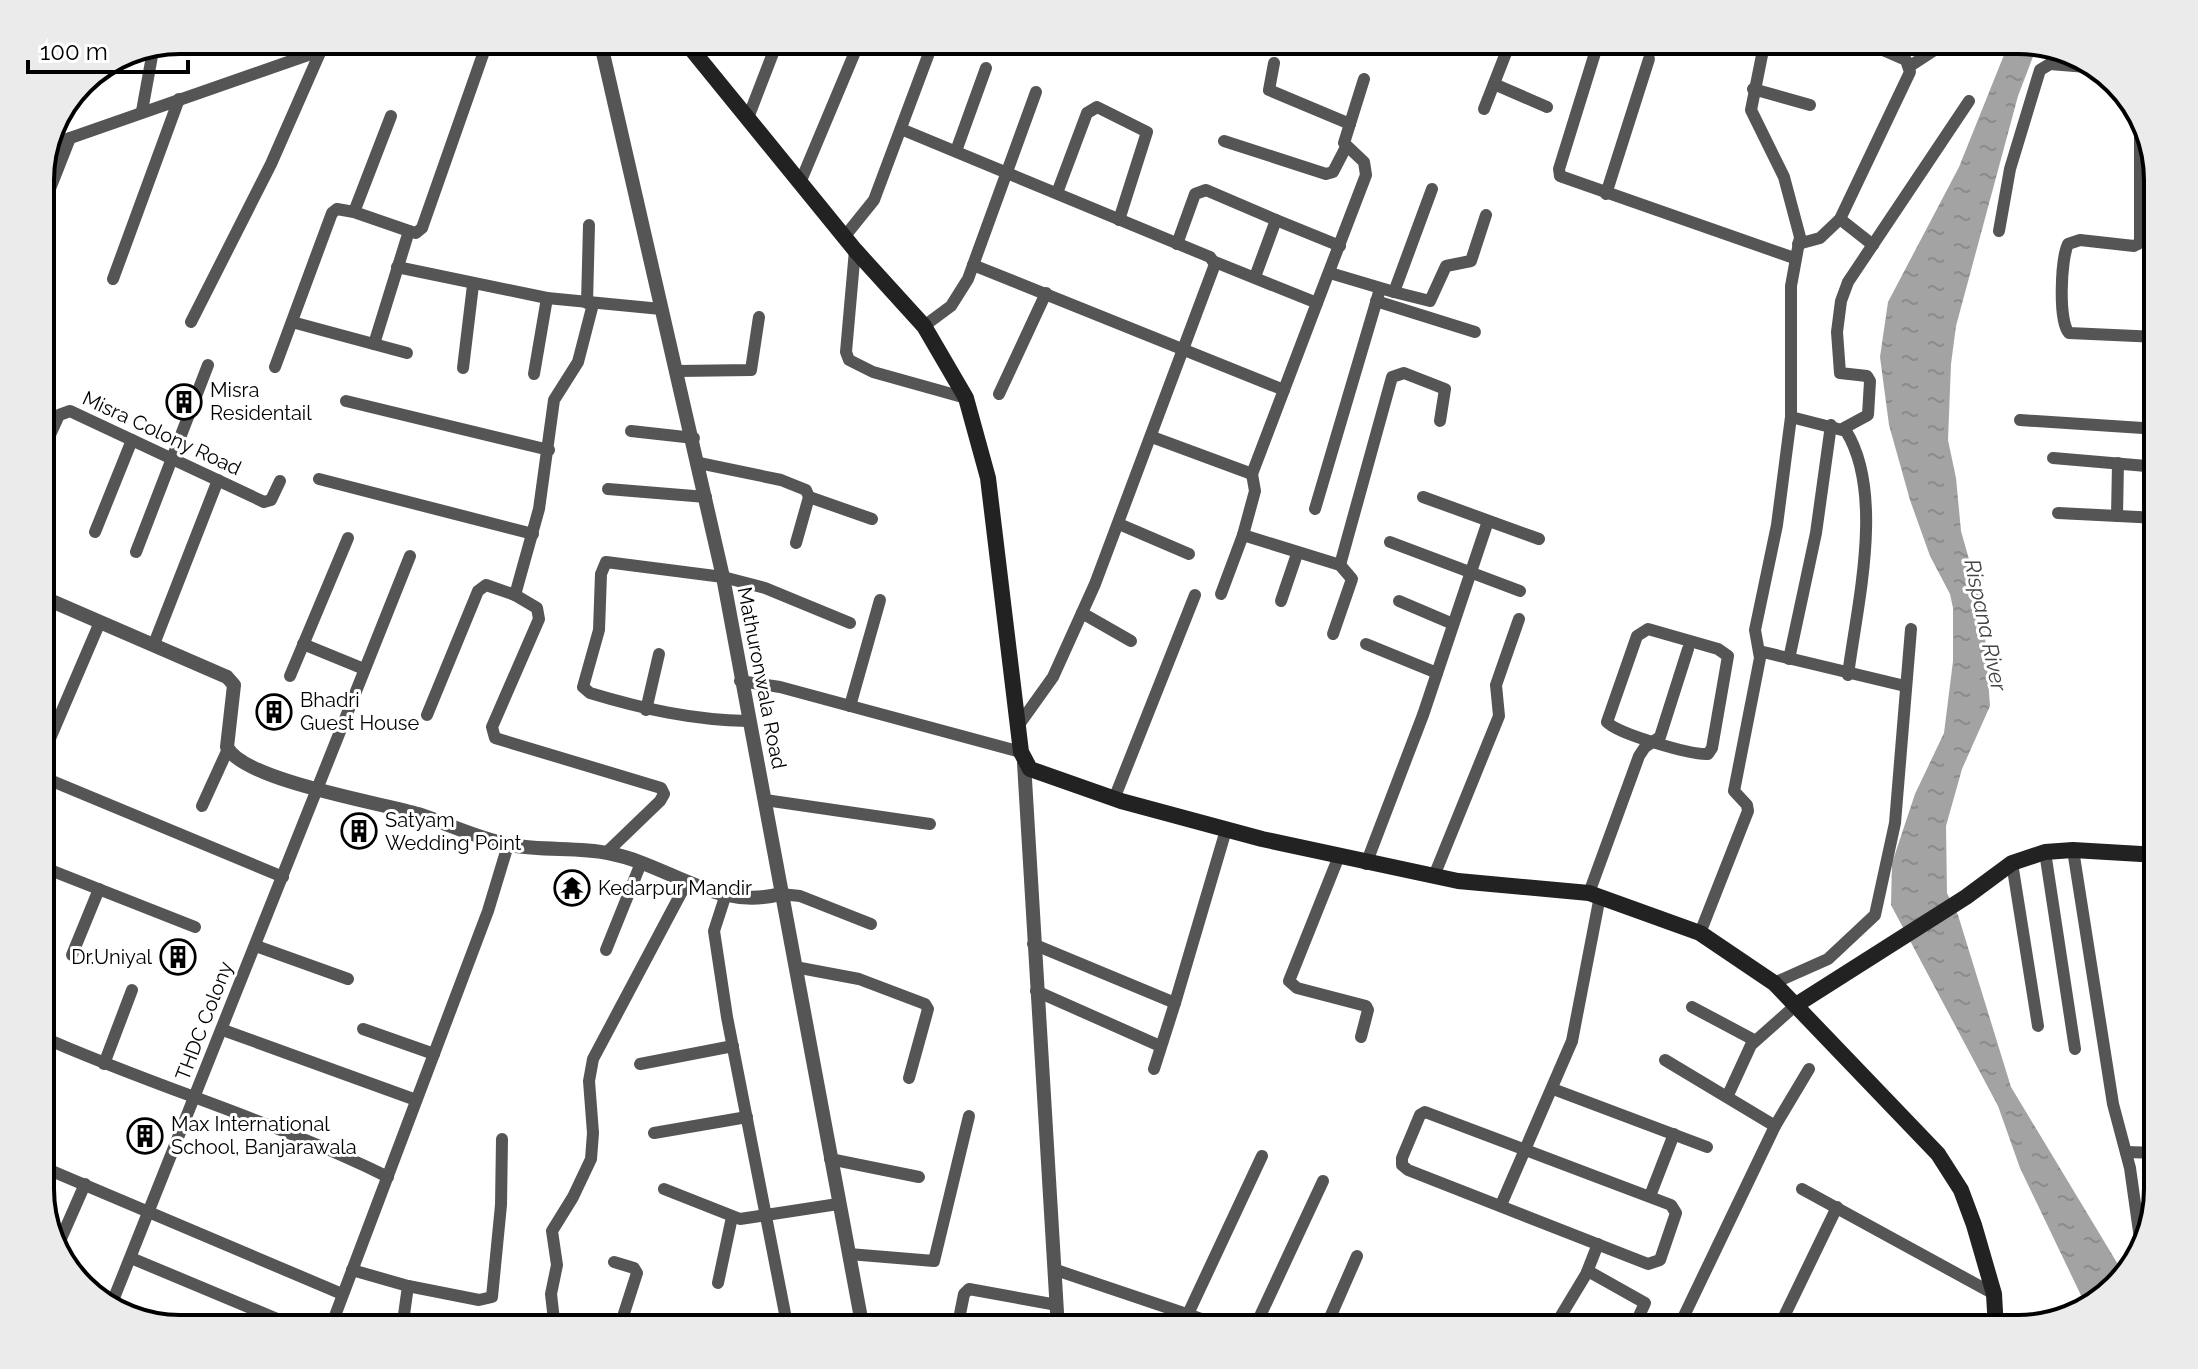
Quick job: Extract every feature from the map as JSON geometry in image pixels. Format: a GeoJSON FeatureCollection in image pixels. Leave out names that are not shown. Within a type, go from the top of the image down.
{"type":"FeatureCollection","features":[{"type":"Feature","properties":{"kind":"main road"},"geometry":{"type":"LineString","coordinates":[[695,54],[850,243],[924,326],[966,398],[988,478],[1022,757],[1035,772],[1114,799],[1366,864],[1434,876],[1594,895],[1700,933],[1774,983],[1938,1154],[1961,1190],[1994,1294],[1995,1315]]}},
{"type":"Feature","properties":{"kind":"main road"},"geometry":{"type":"LineString","coordinates":[[1796,1005],[1961,900],[2012,863],[2045,852],[2073,850],[2144,854]]}},
{"type":"Feature","properties":{"kind":"street"},"geometry":{"type":"LineString","coordinates":[[60,141],[305,54]]}},
{"type":"Feature","properties":{"kind":"street"},"geometry":{"type":"LineString","coordinates":[[191,322],[271,164],[319,54]]}},
{"type":"Feature","properties":{"kind":"street"},"geometry":{"type":"LineString","coordinates":[[275,367],[332,213],[337,209],[354,212],[416,233],[422,228],[483,54]]}},
{"type":"Feature","properties":{"kind":"street","name":"Mathuronwala Road"},"geometry":{"type":"LineString","coordinates":[[603,54],[661,309],[694,438],[723,577],[860,1315]]}},
{"type":"Feature","properties":{"kind":"street"},"geometry":{"type":"LineString","coordinates":[[748,118],[773,54]]}},
{"type":"Feature","properties":{"kind":"street"},"geometry":{"type":"LineString","coordinates":[[800,183],[854,54]]}},
{"type":"Feature","properties":{"kind":"street"},"geometry":{"type":"LineString","coordinates":[[929,54],[874,200],[850,243],[846,352],[849,360],[873,372],[966,398]]}},
{"type":"Feature","properties":{"kind":"street"},"geometry":{"type":"LineString","coordinates":[[1484,109],[1506,54]]}},
{"type":"Feature","properties":{"kind":"street"},"geometry":{"type":"LineString","coordinates":[[1595,54],[1559,173],[1565,180],[1794,258]]}},
{"type":"Feature","properties":{"kind":"street"},"geometry":{"type":"LineString","coordinates":[[1700,933],[1748,811],[1747,805],[1734,791],[1759,651],[1755,630],[1777,525],[1791,417],[1789,326],[1798,224],[1784,177],[1754,119],[1753,89],[1762,54]]}},
{"type":"Feature","properties":{"kind":"street"},"geometry":{"type":"LineString","coordinates":[[1896,54],[1910,66]]}},
{"type":"Feature","properties":{"kind":"street"},"geometry":{"type":"LineString","coordinates":[[1798,244],[1820,238],[1840,219],[1902,95],[1910,66],[1928,54]]}},
{"type":"Feature","properties":{"kind":"street"},"geometry":{"type":"LineString","coordinates":[[142,111],[152,57]]}},
{"type":"Feature","properties":{"kind":"street"},"geometry":{"type":"LineString","coordinates":[[1606,194],[1649,59]]}},
{"type":"Feature","properties":{"kind":"street"},"geometry":{"type":"LineString","coordinates":[[1274,63],[1269,90],[1350,124]]}},
{"type":"Feature","properties":{"kind":"street"},"geometry":{"type":"LineString","coordinates":[[1999,231],[2010,169],[2040,70],[2050,64],[2069,66]]}},
{"type":"Feature","properties":{"kind":"street"},"geometry":{"type":"LineString","coordinates":[[956,151],[986,68]]}},
{"type":"Feature","properties":{"kind":"street"},"geometry":{"type":"LineString","coordinates":[[1224,141],[1326,174],[1333,172],[1346,147],[1364,79]]}},
{"type":"Feature","properties":{"kind":"street"},"geometry":{"type":"LineString","coordinates":[[1494,84],[1547,107]]}},
{"type":"Feature","properties":{"kind":"street"},"geometry":{"type":"LineString","coordinates":[[1753,89],[1810,105]]}},
{"type":"Feature","properties":{"kind":"street"},"geometry":{"type":"LineString","coordinates":[[924,326],[951,306],[973,265],[1036,92]]}},
{"type":"Feature","properties":{"kind":"street"},"geometry":{"type":"LineString","coordinates":[[113,279],[179,99]]}},
{"type":"Feature","properties":{"kind":"street"},"geometry":{"type":"LineString","coordinates":[[1791,417],[1837,427],[1868,415],[1870,381],[1867,376],[1840,373],[1839,311],[1848,282],[1969,101]]}},
{"type":"Feature","properties":{"kind":"street"},"geometry":{"type":"LineString","coordinates":[[1057,193],[1087,113],[1097,107],[1147,132],[1119,220]]}},
{"type":"Feature","properties":{"kind":"street"},"geometry":{"type":"LineString","coordinates":[[354,212],[391,116]]}},
{"type":"Feature","properties":{"kind":"street"},"geometry":{"type":"LineString","coordinates":[[901,129],[1317,303]]}},
{"type":"Feature","properties":{"kind":"street"},"geometry":{"type":"LineString","coordinates":[[54,179],[70,138]]}},
{"type":"Feature","properties":{"kind":"street"},"geometry":{"type":"LineString","coordinates":[[1221,594],[1254,496],[1252,474],[1367,170],[1362,158],[1346,147]]}},
{"type":"Feature","properties":{"kind":"street"},"geometry":{"type":"LineString","coordinates":[[2140,149],[2140,243],[2134,246],[2080,240],[2068,244],[2063,278],[2063,323],[2069,333],[2144,336]]}},
{"type":"Feature","properties":{"kind":"street"},"geometry":{"type":"LineString","coordinates":[[1177,244],[1199,189],[1340,246]]}},
{"type":"Feature","properties":{"kind":"street"},"geometry":{"type":"LineString","coordinates":[[1394,292],[1432,189]]}},
{"type":"Feature","properties":{"kind":"street"},"geometry":{"type":"LineString","coordinates":[[1378,295],[1394,292],[1430,301],[1446,266],[1471,261],[1486,215]]}},
{"type":"Feature","properties":{"kind":"street"},"geometry":{"type":"LineString","coordinates":[[1840,219],[1873,245]]}},
{"type":"Feature","properties":{"kind":"street"},"geometry":{"type":"LineString","coordinates":[[1255,277],[1276,220]]}},
{"type":"Feature","properties":{"kind":"street"},"geometry":{"type":"LineString","coordinates":[[515,595],[533,534],[549,450],[554,400],[578,362],[590,304],[589,225]]}},
{"type":"Feature","properties":{"kind":"street"},"geometry":{"type":"LineString","coordinates":[[374,344],[409,231]]}},
{"type":"Feature","properties":{"kind":"street"},"geometry":{"type":"LineString","coordinates":[[1018,726],[1053,677],[1082,613],[1152,437],[1215,262]]}},
{"type":"Feature","properties":{"kind":"street"},"geometry":{"type":"LineString","coordinates":[[973,265],[1284,390]]}},
{"type":"Feature","properties":{"kind":"street"},"geometry":{"type":"LineString","coordinates":[[397,267],[547,298],[661,309]]}},
{"type":"Feature","properties":{"kind":"street"},"geometry":{"type":"LineString","coordinates":[[1330,273],[1475,332]]}},
{"type":"Feature","properties":{"kind":"street"},"geometry":{"type":"LineString","coordinates":[[463,368],[473,285]]}},
{"type":"Feature","properties":{"kind":"street"},"geometry":{"type":"LineString","coordinates":[[999,394],[1046,293]]}},
{"type":"Feature","properties":{"kind":"street"},"geometry":{"type":"LineString","coordinates":[[1315,509],[1378,295]]}},
{"type":"Feature","properties":{"kind":"street"},"geometry":{"type":"LineString","coordinates":[[534,374],[547,298]]}},
{"type":"Feature","properties":{"kind":"street"},"geometry":{"type":"LineString","coordinates":[[678,371],[751,370],[759,317]]}},
{"type":"Feature","properties":{"kind":"street"},"geometry":{"type":"LineString","coordinates":[[292,322],[407,353]]}},
{"type":"Feature","properties":{"kind":"street"},"geometry":{"type":"LineString","coordinates":[[136,552],[174,460],[208,365]]}},
{"type":"Feature","properties":{"kind":"street"},"geometry":{"type":"LineString","coordinates":[[1340,565],[1392,377],[1404,373],[1445,389],[1440,421]]}},
{"type":"Feature","properties":{"kind":"street"},"geometry":{"type":"LineString","coordinates":[[346,401],[549,450]]}},
{"type":"Feature","properties":{"kind":"street","name":"Misra Colony Road"},"geometry":{"type":"LineString","coordinates":[[54,423],[65,411],[267,502],[280,481]]}},
{"type":"Feature","properties":{"kind":"street"},"geometry":{"type":"LineString","coordinates":[[2020,420],[2144,428]]}},
{"type":"Feature","properties":{"kind":"street"},"geometry":{"type":"LineString","coordinates":[[1789,659],[1837,427]]}},
{"type":"Feature","properties":{"kind":"street"},"geometry":{"type":"LineString","coordinates":[[1837,427],[1857,458],[1866,515],[1848,675]]}},
{"type":"Feature","properties":{"kind":"street"},"geometry":{"type":"LineString","coordinates":[[631,431],[694,438]]}},
{"type":"Feature","properties":{"kind":"street"},"geometry":{"type":"LineString","coordinates":[[1152,437],[1252,474]]}},
{"type":"Feature","properties":{"kind":"street"},"geometry":{"type":"LineString","coordinates":[[95,532],[132,440]]}},
{"type":"Feature","properties":{"kind":"street"},"geometry":{"type":"LineString","coordinates":[[2053,458],[2144,466]]}},
{"type":"Feature","properties":{"kind":"street"},"geometry":{"type":"LineString","coordinates":[[699,463],[781,480],[803,488],[809,497],[872,519]]}},
{"type":"Feature","properties":{"kind":"street"},"geometry":{"type":"LineString","coordinates":[[2117,516],[2118,463]]}},
{"type":"Feature","properties":{"kind":"street"},"geometry":{"type":"LineString","coordinates":[[319,479],[533,534]]}},
{"type":"Feature","properties":{"kind":"street"},"geometry":{"type":"LineString","coordinates":[[154,644],[218,480]]}},
{"type":"Feature","properties":{"kind":"street"},"geometry":{"type":"LineString","coordinates":[[608,489],[706,497]]}},
{"type":"Feature","properties":{"kind":"street"},"geometry":{"type":"LineString","coordinates":[[796,543],[809,497]]}},
{"type":"Feature","properties":{"kind":"street"},"geometry":{"type":"LineString","coordinates":[[1423,497],[1539,539]]}},
{"type":"Feature","properties":{"kind":"street"},"geometry":{"type":"LineString","coordinates":[[2058,513],[2144,517]]}},
{"type":"Feature","properties":{"kind":"street"},"geometry":{"type":"LineString","coordinates":[[1366,864],[1437,673],[1488,521]]}},
{"type":"Feature","properties":{"kind":"street"},"geometry":{"type":"LineString","coordinates":[[1119,524],[1189,554]]}},
{"type":"Feature","properties":{"kind":"street"},"geometry":{"type":"LineString","coordinates":[[1243,535],[1340,565],[1352,579],[1333,634]]}},
{"type":"Feature","properties":{"kind":"street"},"geometry":{"type":"LineString","coordinates":[[290,676],[348,538]]}},
{"type":"Feature","properties":{"kind":"street"},"geometry":{"type":"LineString","coordinates":[[1390,542],[1520,591]]}},
{"type":"Feature","properties":{"kind":"street"},"geometry":{"type":"LineString","coordinates":[[1281,601],[1297,554]]}},
{"type":"Feature","properties":{"kind":"street","name":"THDC Colony"},"geometry":{"type":"LineString","coordinates":[[115,1296],[320,789],[410,556]]}},
{"type":"Feature","properties":{"kind":"street"},"geometry":{"type":"LineString","coordinates":[[748,721],[709,720],[646,710],[590,693],[583,687],[599,630],[604,563],[610,561],[723,577],[765,588],[850,623]]}},
{"type":"Feature","properties":{"kind":"street"},"geometry":{"type":"LineString","coordinates":[[427,715],[478,591],[486,585],[515,595],[537,608],[540,615],[494,719],[495,738],[663,791],[653,810],[606,853]]}},
{"type":"Feature","properties":{"kind":"street"},"geometry":{"type":"LineString","coordinates":[[1114,799],[1195,595]]}},
{"type":"Feature","properties":{"kind":"street"},"geometry":{"type":"LineString","coordinates":[[850,706],[880,600]]}},
{"type":"Feature","properties":{"kind":"street"},"geometry":{"type":"LineString","coordinates":[[1399,601],[1453,624]]}},
{"type":"Feature","properties":{"kind":"street"},"geometry":{"type":"LineString","coordinates":[[54,602],[219,671],[234,685],[232,715],[226,738],[228,749],[202,806]]}},
{"type":"Feature","properties":{"kind":"street"},"geometry":{"type":"LineString","coordinates":[[1082,613],[1131,641]]}},
{"type":"Feature","properties":{"kind":"street"},"geometry":{"type":"LineString","coordinates":[[1434,876],[1499,716],[1496,685],[1519,619]]}},
{"type":"Feature","properties":{"kind":"street"},"geometry":{"type":"LineString","coordinates":[[54,729],[100,622]]}},
{"type":"Feature","properties":{"kind":"street"},"geometry":{"type":"LineString","coordinates":[[1501,1205],[1553,1089],[1578,1019],[1594,895],[1639,756],[1645,747],[1656,742],[1701,754],[1711,752],[1730,661],[1718,649],[1648,629],[1637,636],[1607,722],[1613,728],[1656,742]]}},
{"type":"Feature","properties":{"kind":"street"},"geometry":{"type":"LineString","coordinates":[[1774,983],[1828,959],[1875,915],[1895,823],[1911,629]]}},
{"type":"Feature","properties":{"kind":"street"},"geometry":{"type":"LineString","coordinates":[[303,644],[364,669]]}},
{"type":"Feature","properties":{"kind":"street"},"geometry":{"type":"LineString","coordinates":[[1366,644],[1437,673]]}},
{"type":"Feature","properties":{"kind":"street"},"geometry":{"type":"LineString","coordinates":[[1656,742],[1688,649]]}},
{"type":"Feature","properties":{"kind":"street"},"geometry":{"type":"LineString","coordinates":[[1759,651],[1848,675],[1905,686]]}},
{"type":"Feature","properties":{"kind":"street"},"geometry":{"type":"LineString","coordinates":[[646,710],[659,654]]}},
{"type":"Feature","properties":{"kind":"street"},"geometry":{"type":"LineString","coordinates":[[740,681],[780,687],[1022,757],[1057,1315]]}},
{"type":"Feature","properties":{"kind":"street"},"geometry":{"type":"LineString","coordinates":[[228,749],[249,767],[418,814],[508,845],[606,853],[641,863],[725,897],[748,900],[781,894],[800,896],[871,924]]}},
{"type":"Feature","properties":{"kind":"street"},"geometry":{"type":"LineString","coordinates":[[54,782],[283,877]]}},
{"type":"Feature","properties":{"kind":"street"},"geometry":{"type":"LineString","coordinates":[[765,800],[930,824]]}},
{"type":"Feature","properties":{"kind":"street"},"geometry":{"type":"LineString","coordinates":[[1154,1069],[1226,830]]}},
{"type":"Feature","properties":{"kind":"street"},"geometry":{"type":"LineString","coordinates":[[335,1315],[488,911],[508,845]]}},
{"type":"Feature","properties":{"kind":"street"},"geometry":{"type":"LineString","coordinates":[[2073,850],[2113,1104],[2126,1152],[2138,1227]]}},
{"type":"Feature","properties":{"kind":"street"},"geometry":{"type":"LineString","coordinates":[[2045,852],[2075,1049]]}},
{"type":"Feature","properties":{"kind":"street"},"geometry":{"type":"LineString","coordinates":[[1339,856],[1289,981],[1297,988],[1366,1006],[1367,1017],[1361,1037]]}},
{"type":"Feature","properties":{"kind":"street"},"geometry":{"type":"LineString","coordinates":[[606,950],[641,863]]}},
{"type":"Feature","properties":{"kind":"street"},"geometry":{"type":"LineString","coordinates":[[2012,863],[2038,1026]]}},
{"type":"Feature","properties":{"kind":"street"},"geometry":{"type":"LineString","coordinates":[[54,871],[195,927]]}},
{"type":"Feature","properties":{"kind":"street"},"geometry":{"type":"LineString","coordinates":[[553,1315],[551,1294],[557,1265],[551,1234],[591,1159],[591,1065],[687,882]]}},
{"type":"Feature","properties":{"kind":"street"},"geometry":{"type":"LineString","coordinates":[[72,955],[99,889]]}},
{"type":"Feature","properties":{"kind":"street"},"geometry":{"type":"LineString","coordinates":[[725,897],[714,931],[786,1315]]}},
{"type":"Feature","properties":{"kind":"street"},"geometry":{"type":"LineString","coordinates":[[1033,944],[1175,1003]]}},
{"type":"Feature","properties":{"kind":"street"},"geometry":{"type":"LineString","coordinates":[[256,946],[348,979]]}},
{"type":"Feature","properties":{"kind":"street"},"geometry":{"type":"LineString","coordinates":[[795,967],[859,979],[925,1004],[928,1009],[909,1078]]}},
{"type":"Feature","properties":{"kind":"street"},"geometry":{"type":"LineString","coordinates":[[104,1064],[132,990]]}},
{"type":"Feature","properties":{"kind":"street"},"geometry":{"type":"LineString","coordinates":[[1036,991],[1160,1046]]}},
{"type":"Feature","properties":{"kind":"street"},"geometry":{"type":"LineString","coordinates":[[1728,1095],[1754,1040],[1796,1005]]}},
{"type":"Feature","properties":{"kind":"street"},"geometry":{"type":"LineString","coordinates":[[1692,1007],[1754,1040]]}},
{"type":"Feature","properties":{"kind":"street"},"geometry":{"type":"LineString","coordinates":[[363,1029],[434,1054]]}},
{"type":"Feature","properties":{"kind":"street"},"geometry":{"type":"LineString","coordinates":[[223,1030],[416,1100]]}},
{"type":"Feature","properties":{"kind":"street"},"geometry":{"type":"LineString","coordinates":[[54,1042],[340,1153],[388,1177]]}},
{"type":"Feature","properties":{"kind":"street"},"geometry":{"type":"LineString","coordinates":[[640,1064],[733,1046]]}},
{"type":"Feature","properties":{"kind":"street"},"geometry":{"type":"LineString","coordinates":[[1665,1060],[1728,1095],[1775,1126]]}},
{"type":"Feature","properties":{"kind":"street"},"geometry":{"type":"LineString","coordinates":[[1684,1315],[1775,1126],[1809,1069]]}},
{"type":"Feature","properties":{"kind":"street"},"geometry":{"type":"LineString","coordinates":[[1553,1089],[1707,1147]]}},
{"type":"Feature","properties":{"kind":"street"},"geometry":{"type":"LineString","coordinates":[[1429,1112],[1526,1149],[1671,1205],[1676,1213],[1658,1263],[1648,1264],[1403,1167],[1402,1158],[1420,1115],[1429,1112]]}},
{"type":"Feature","properties":{"kind":"street"},"geometry":{"type":"LineString","coordinates":[[849,1254],[934,1261],[969,1116]]}},
{"type":"Feature","properties":{"kind":"street"},"geometry":{"type":"LineString","coordinates":[[654,1133],[747,1117]]}},
{"type":"Feature","properties":{"kind":"street"},"geometry":{"type":"LineString","coordinates":[[1650,1196],[1674,1134]]}},
{"type":"Feature","properties":{"kind":"street"},"geometry":{"type":"LineString","coordinates":[[352,1270],[408,1286],[479,1300],[492,1297],[501,1205],[502,1139]]}},
{"type":"Feature","properties":{"kind":"street"},"geometry":{"type":"LineString","coordinates":[[2126,1152],[2144,1153]]}},
{"type":"Feature","properties":{"kind":"street"},"geometry":{"type":"LineString","coordinates":[[1056,1270],[1188,1314],[1262,1156]]}},
{"type":"Feature","properties":{"kind":"street"},"geometry":{"type":"LineString","coordinates":[[830,1159],[919,1177]]}},
{"type":"Feature","properties":{"kind":"street"},"geometry":{"type":"LineString","coordinates":[[54,1172],[342,1294]]}},
{"type":"Feature","properties":{"kind":"street"},"geometry":{"type":"LineString","coordinates":[[1261,1315],[1323,1181]]}},
{"type":"Feature","properties":{"kind":"street"},"geometry":{"type":"LineString","coordinates":[[63,1234],[85,1184]]}},
{"type":"Feature","properties":{"kind":"street"},"geometry":{"type":"LineString","coordinates":[[664,1189],[732,1217],[768,1216],[838,1204]]}},
{"type":"Feature","properties":{"kind":"street"},"geometry":{"type":"LineString","coordinates":[[1802,1189],[1994,1294]]}},
{"type":"Feature","properties":{"kind":"street"},"geometry":{"type":"LineString","coordinates":[[1785,1315],[1837,1207]]}},
{"type":"Feature","properties":{"kind":"street"},"geometry":{"type":"LineString","coordinates":[[718,1283],[732,1217]]}},
{"type":"Feature","properties":{"kind":"street"},"geometry":{"type":"LineString","coordinates":[[1561,1315],[1587,1272],[1598,1244]]}},
{"type":"Feature","properties":{"kind":"street"},"geometry":{"type":"LineString","coordinates":[[1331,1315],[1357,1256]]}},
{"type":"Feature","properties":{"kind":"street"},"geometry":{"type":"LineString","coordinates":[[131,1258],[267,1315]]}},
{"type":"Feature","properties":{"kind":"street"},"geometry":{"type":"LineString","coordinates":[[614,1262],[637,1271],[623,1315]]}},
{"type":"Feature","properties":{"kind":"street"},"geometry":{"type":"LineString","coordinates":[[1587,1272],[1645,1304],[1640,1315]]}},
{"type":"Feature","properties":{"kind":"street"},"geometry":{"type":"LineString","coordinates":[[404,1315],[408,1286]]}},
{"type":"Feature","properties":{"kind":"street"},"geometry":{"type":"LineString","coordinates":[[960,1315],[964,1294],[969,1289],[1057,1305]]}},
{"type":"Feature","properties":{"kind":"water"},"geometry":{"type":"Polygon","coordinates":[[[2004,54],[2034,55],[2018,96],[1956,326],[1951,364],[1948,440],[1956,478],[1961,531],[1983,609],[1990,706],[1962,769],[1946,826],[1947,893],[1958,915],[2011,1087],[2118,1265],[2082,1297],[2020,1168],[1998,1106],[1891,905],[1892,863],[1915,794],[1944,733],[1953,661],[1953,608],[1910,500],[1889,425],[1880,357],[1888,302],[1959,167],[2004,54]]]}},
{"type":"Feature","properties":{"kind":"place","name":"Misra Residentail"},"geometry":{"type":"Point","coordinates":[184,402]}},
{"type":"Feature","properties":{"kind":"place","name":"Bhadri Guest House"},"geometry":{"type":"Point","coordinates":[274,712]}},
{"type":"Feature","properties":{"kind":"place","name":"Satyam Wedding Point"},"geometry":{"type":"Point","coordinates":[359,831]}},
{"type":"Feature","properties":{"kind":"place","name":"Kedarpur Mandir"},"geometry":{"type":"Point","coordinates":[572,888]}},
{"type":"Feature","properties":{"kind":"place","name":"Dr.Uniyal"},"geometry":{"type":"Point","coordinates":[178,957]}},
{"type":"Feature","properties":{"kind":"place","name":"Max International School, Banjarawala"},"geometry":{"type":"Point","coordinates":[145,1136]}},
{"type":"Feature","properties":{"kind":"water label","name":"Rispana River"},"geometry":{"type":"Point","coordinates":[1986,625]}}]}
